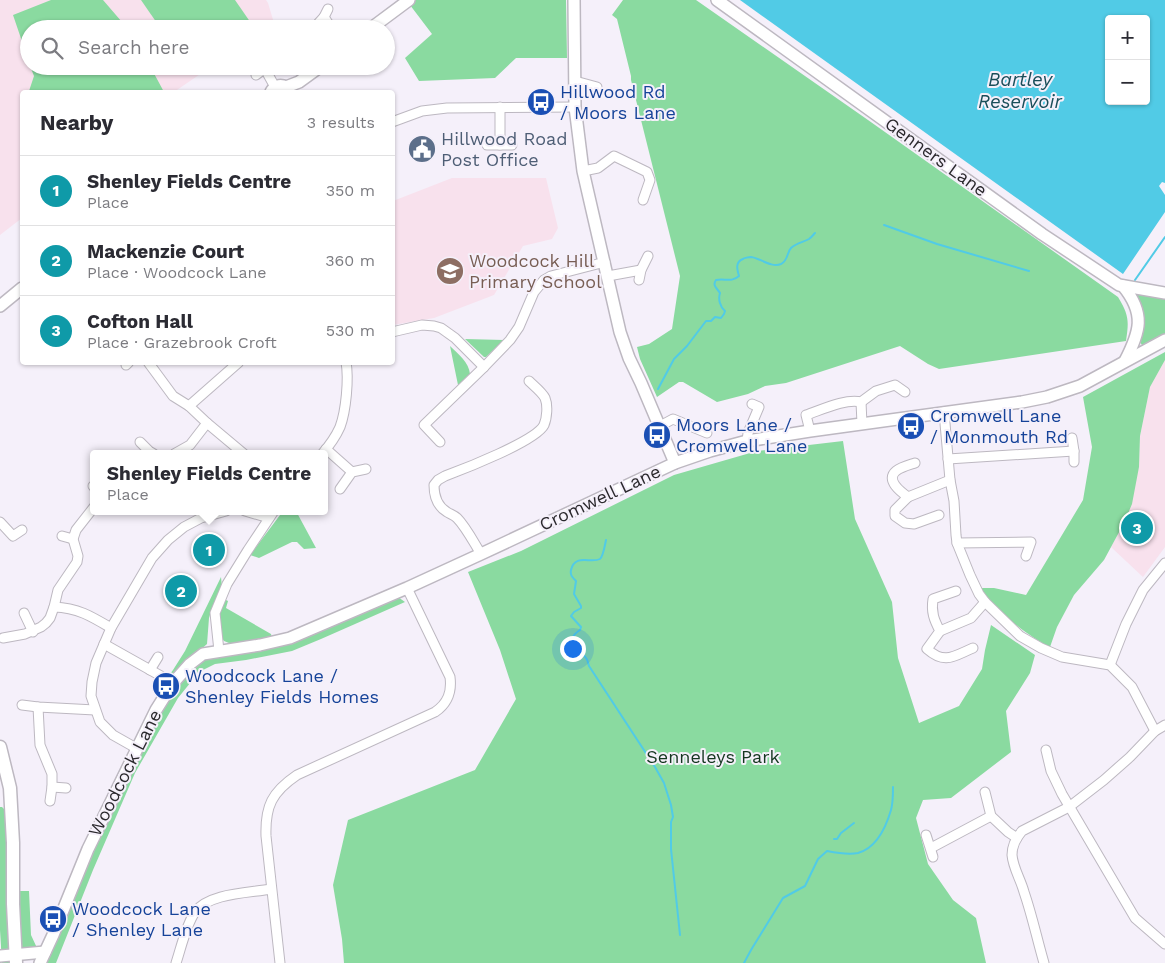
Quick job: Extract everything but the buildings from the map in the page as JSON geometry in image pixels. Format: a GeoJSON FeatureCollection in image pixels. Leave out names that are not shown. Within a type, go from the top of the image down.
{"type":"FeatureCollection","features":[{"type":"Feature","properties":{"kind":"main road"},"geometry":{"type":"LineString","coordinates":[[0,747],[10,788],[5,799],[13,843],[15,959]]}},
{"type":"Feature","properties":{"kind":"street"},"geometry":{"type":"LineString","coordinates":[[382,20],[409,0]]}},
{"type":"Feature","properties":{"kind":"street"},"geometry":{"type":"LineString","coordinates":[[574,0],[576,107],[583,172],[620,332],[629,358],[675,463]]}},
{"type":"Feature","properties":{"kind":"street","name":"Genners Lane"},"geometry":{"type":"LineString","coordinates":[[717,0],[1042,234],[1119,285],[1165,293]]}},
{"type":"Feature","properties":{"kind":"street"},"geometry":{"type":"LineString","coordinates":[[320,20],[326,13],[329,20]]}},
{"type":"Feature","properties":{"kind":"street"},"geometry":{"type":"LineString","coordinates":[[273,75],[283,90],[309,75]]}},
{"type":"Feature","properties":{"kind":"street"},"geometry":{"type":"LineString","coordinates":[[575,81],[597,87]]}},
{"type":"Feature","properties":{"kind":"street"},"geometry":{"type":"LineString","coordinates":[[500,107],[500,145]]}},
{"type":"Feature","properties":{"kind":"street"},"geometry":{"type":"LineString","coordinates":[[395,121],[422,111],[448,108],[576,107]]}},
{"type":"Feature","properties":{"kind":"street"},"geometry":{"type":"LineString","coordinates":[[487,146],[512,145]]}},
{"type":"Feature","properties":{"kind":"street"},"geometry":{"type":"LineString","coordinates":[[583,172],[598,168],[614,156],[647,172],[650,180],[643,200]]}},
{"type":"Feature","properties":{"kind":"street"},"geometry":{"type":"LineString","coordinates":[[639,280],[641,270],[648,256]]}},
{"type":"Feature","properties":{"kind":"street"},"geometry":{"type":"LineString","coordinates":[[440,442],[424,425],[510,340],[534,292],[544,280],[550,276],[605,262]]}},
{"type":"Feature","properties":{"kind":"street"},"geometry":{"type":"LineString","coordinates":[[608,276],[641,270]]}},
{"type":"Feature","properties":{"kind":"street"},"geometry":{"type":"LineString","coordinates":[[1123,286],[1132,300],[1139,321],[1134,344],[1125,361]]}},
{"type":"Feature","properties":{"kind":"street"},"geometry":{"type":"LineString","coordinates":[[0,306],[20,290]]}},
{"type":"Feature","properties":{"kind":"street"},"geometry":{"type":"LineString","coordinates":[[395,331],[422,325],[441,328],[455,338],[484,367]]}},
{"type":"Feature","properties":{"kind":"street","name":"Cromwell Lane"},"geometry":{"type":"LineString","coordinates":[[219,651],[290,638],[407,588],[675,463],[710,450],[746,441],[1047,397],[1080,386],[1165,340]]}},
{"type":"Feature","properties":{"kind":"street"},"geometry":{"type":"LineString","coordinates":[[150,365],[173,396],[189,406],[207,424],[239,450]]}},
{"type":"Feature","properties":{"kind":"street"},"geometry":{"type":"LineString","coordinates":[[189,406],[236,365]]}},
{"type":"Feature","properties":{"kind":"street"},"geometry":{"type":"LineString","coordinates":[[325,450],[340,426],[346,389],[346,365]]}},
{"type":"Feature","properties":{"kind":"street"},"geometry":{"type":"LineString","coordinates":[[481,554],[456,517],[439,505],[436,500],[434,485],[445,476],[496,456],[537,433],[544,425],[547,408],[545,398],[529,381]]}},
{"type":"Feature","properties":{"kind":"street"},"geometry":{"type":"LineString","coordinates":[[861,402],[876,391],[895,385],[905,392]]}},
{"type":"Feature","properties":{"kind":"street"},"geometry":{"type":"LineString","coordinates":[[810,431],[806,415],[842,403],[855,400],[861,402]]}},
{"type":"Feature","properties":{"kind":"street"},"geometry":{"type":"LineString","coordinates":[[861,402],[862,424]]}},
{"type":"Feature","properties":{"kind":"street"},"geometry":{"type":"LineString","coordinates":[[746,441],[759,407],[752,404]]}},
{"type":"Feature","properties":{"kind":"street"},"geometry":{"type":"LineString","coordinates":[[944,412],[957,543],[979,594],[1020,636],[1041,648],[1062,657],[1110,665],[1132,687],[1155,731]]}},
{"type":"Feature","properties":{"kind":"street"},"geometry":{"type":"LineString","coordinates":[[660,426],[673,419],[707,433]]}},
{"type":"Feature","properties":{"kind":"street"},"geometry":{"type":"LineString","coordinates":[[182,450],[190,446],[207,424]]}},
{"type":"Feature","properties":{"kind":"street"},"geometry":{"type":"LineString","coordinates":[[1072,438],[1074,462]]}},
{"type":"Feature","properties":{"kind":"street"},"geometry":{"type":"LineString","coordinates":[[140,442],[148,450]]}},
{"type":"Feature","properties":{"kind":"street"},"geometry":{"type":"LineString","coordinates":[[948,459],[1074,451]]}},
{"type":"Feature","properties":{"kind":"street"},"geometry":{"type":"LineString","coordinates":[[328,455],[352,472]]}},
{"type":"Feature","properties":{"kind":"street"},"geometry":{"type":"LineString","coordinates":[[908,497],[896,488],[893,482],[893,475],[896,471],[915,463]]}},
{"type":"Feature","properties":{"kind":"street"},"geometry":{"type":"LineString","coordinates":[[340,489],[352,472],[366,469]]}},
{"type":"Feature","properties":{"kind":"street"},"geometry":{"type":"LineString","coordinates":[[939,515],[914,524],[905,523],[895,516],[895,510],[908,497],[950,480]]}},
{"type":"Feature","properties":{"kind":"street"},"geometry":{"type":"LineString","coordinates":[[3,638],[33,632],[46,624],[54,607],[58,590],[77,562],[78,556],[73,539],[76,530],[90,511]]}},
{"type":"Feature","properties":{"kind":"street"},"geometry":{"type":"LineString","coordinates":[[136,748],[113,735],[100,722],[91,696],[96,663],[111,628],[152,558],[168,540],[184,527],[209,515]]}},
{"type":"Feature","properties":{"kind":"street"},"geometry":{"type":"LineString","coordinates":[[219,651],[215,613],[227,584],[270,515]]}},
{"type":"Feature","properties":{"kind":"street"},"geometry":{"type":"LineString","coordinates":[[0,522],[13,536],[22,530]]}},
{"type":"Feature","properties":{"kind":"street"},"geometry":{"type":"LineString","coordinates":[[62,536],[73,539]]}},
{"type":"Feature","properties":{"kind":"street"},"geometry":{"type":"LineString","coordinates":[[957,543],[1031,542],[1026,556]]}},
{"type":"Feature","properties":{"kind":"street"},"geometry":{"type":"LineString","coordinates":[[1110,665],[1126,624],[1143,590],[1165,563]]}},
{"type":"Feature","properties":{"kind":"street"},"geometry":{"type":"LineString","coordinates":[[280,963],[271,890],[266,822],[273,798],[279,789],[296,775],[435,712],[445,704],[449,696],[451,690],[450,677],[407,588]]}},
{"type":"Feature","properties":{"kind":"street"},"geometry":{"type":"LineString","coordinates":[[940,631],[931,609],[933,599],[956,591]]}},
{"type":"Feature","properties":{"kind":"street"},"geometry":{"type":"LineString","coordinates":[[973,648],[952,657],[941,658],[927,649],[940,631],[971,618],[985,602]]}},
{"type":"Feature","properties":{"kind":"street"},"geometry":{"type":"LineString","coordinates":[[54,607],[68,607],[85,613],[111,628]]}},
{"type":"Feature","properties":{"kind":"street"},"geometry":{"type":"LineString","coordinates":[[24,612],[33,632]]}},
{"type":"Feature","properties":{"kind":"street"},"geometry":{"type":"LineString","coordinates":[[104,644],[161,676]]}},
{"type":"Feature","properties":{"kind":"street","name":"Woodcock Lane"},"geometry":{"type":"LineString","coordinates":[[40,963],[88,849],[156,710],[173,684],[190,664],[203,654],[219,651]]}},
{"type":"Feature","properties":{"kind":"street"},"geometry":{"type":"LineString","coordinates":[[150,670],[158,657]]}},
{"type":"Feature","properties":{"kind":"street"},"geometry":{"type":"LineString","coordinates":[[22,704],[38,707],[95,710]]}},
{"type":"Feature","properties":{"kind":"street"},"geometry":{"type":"LineString","coordinates":[[38,707],[40,745],[52,774],[50,802]]}},
{"type":"Feature","properties":{"kind":"street"},"geometry":{"type":"LineString","coordinates":[[1044,963],[1024,890],[1012,855],[1017,838],[1022,831],[1069,807],[1104,780],[1155,731],[1165,725]]}},
{"type":"Feature","properties":{"kind":"street"},"geometry":{"type":"LineString","coordinates":[[1046,750],[1044,764],[1135,918],[1165,944]]}},
{"type":"Feature","properties":{"kind":"street"},"geometry":{"type":"LineString","coordinates":[[52,787],[66,788]]}},
{"type":"Feature","properties":{"kind":"street"},"geometry":{"type":"LineString","coordinates":[[985,792],[991,816],[1017,838]]}},
{"type":"Feature","properties":{"kind":"street"},"geometry":{"type":"LineString","coordinates":[[926,835],[932,853],[991,816]]}},
{"type":"Feature","properties":{"kind":"street"},"geometry":{"type":"LineString","coordinates":[[176,963],[190,922],[202,905],[223,896],[271,890]]}},
{"type":"Feature","properties":{"kind":"street"},"geometry":{"type":"LineString","coordinates":[[0,956],[15,959],[45,952]]}},
{"type":"Feature","properties":{"kind":"shaded area"},"geometry":{"type":"Polygon","coordinates":[[[0,0],[266,0],[273,20],[20,20],[20,75],[199,75],[177,90],[20,90],[20,220],[0,235],[0,0]]]}},
{"type":"Feature","properties":{"kind":"shaded area","name":"Woodcock Hill Primary School"},"geometry":{"type":"Polygon","coordinates":[[[452,178],[546,178],[558,228],[552,239],[523,246],[494,295],[434,318],[395,325],[395,200],[452,178]]]}},
{"type":"Feature","properties":{"kind":"shaded area"},"geometry":{"type":"Polygon","coordinates":[[[1165,360],[1165,547],[1143,577],[1111,547],[1124,523],[1139,467],[1140,436],[1150,387],[1165,360]]]}},
{"type":"Feature","properties":{"kind":"green space"},"geometry":{"type":"Polygon","coordinates":[[[51,0],[103,0],[120,20],[20,20],[20,36],[13,15],[51,0]]]}},
{"type":"Feature","properties":{"kind":"green space"},"geometry":{"type":"Polygon","coordinates":[[[141,0],[235,0],[249,20],[155,20],[141,0]]]}},
{"type":"Feature","properties":{"kind":"green space"},"geometry":{"type":"Polygon","coordinates":[[[415,0],[566,0],[567,58],[516,58],[495,78],[419,81],[405,58],[432,34],[410,5],[415,0]]]}},
{"type":"Feature","properties":{"kind":"green space"},"geometry":{"type":"Polygon","coordinates":[[[623,0],[696,0],[1118,297],[1127,318],[1126,341],[939,369],[900,346],[786,383],[765,386],[748,394],[717,402],[683,382],[679,382],[657,397],[640,359],[637,347],[649,344],[672,329],[680,276],[617,19],[612,15],[623,0]]]}},
{"type":"Feature","properties":{"kind":"green space"},"geometry":{"type":"Polygon","coordinates":[[[155,75],[163,90],[29,90],[34,76],[155,75]]]}},
{"type":"Feature","properties":{"kind":"green space"},"geometry":{"type":"Polygon","coordinates":[[[1133,291],[1165,296],[1165,334],[1145,345],[1142,345],[1139,341],[1133,291]]]}},
{"type":"Feature","properties":{"kind":"green space"},"geometry":{"type":"Polygon","coordinates":[[[465,339],[504,340],[484,357],[465,339]]]}},
{"type":"Feature","properties":{"kind":"green space"},"geometry":{"type":"Polygon","coordinates":[[[450,346],[463,358],[470,374],[458,385],[450,346]]]}},
{"type":"Feature","properties":{"kind":"green space"},"geometry":{"type":"Polygon","coordinates":[[[1165,352],[1165,360],[1150,387],[1140,436],[1139,467],[1132,504],[1104,560],[1074,595],[1057,627],[1050,647],[1031,636],[1012,621],[994,605],[980,588],[994,588],[1026,595],[1083,500],[1092,447],[1083,397],[1165,352]]]}},
{"type":"Feature","properties":{"kind":"green space","name":"Senneleys Park"},"geometry":{"type":"Polygon","coordinates":[[[843,441],[855,519],[892,602],[898,658],[919,723],[959,706],[982,669],[991,625],[1035,655],[1030,673],[1006,711],[1011,752],[951,798],[923,800],[916,818],[928,864],[953,900],[976,918],[986,963],[344,963],[333,885],[348,820],[475,770],[516,699],[500,650],[468,572],[521,551],[674,475],[757,451],[843,441]]]}},
{"type":"Feature","properties":{"kind":"green space"},"geometry":{"type":"Polygon","coordinates":[[[280,515],[298,515],[316,548],[304,549],[297,542],[292,542],[259,558],[250,555],[280,515]]]}},
{"type":"Feature","properties":{"kind":"green space"},"geometry":{"type":"Polygon","coordinates":[[[221,577],[222,587],[209,618],[207,644],[183,667],[167,678],[185,651],[221,577]]]}},
{"type":"Feature","properties":{"kind":"green space"},"geometry":{"type":"Polygon","coordinates":[[[398,597],[405,602],[292,651],[215,664],[199,672],[178,698],[135,773],[93,870],[56,963],[43,963],[88,857],[152,725],[178,684],[202,660],[230,654],[398,597]]]}},
{"type":"Feature","properties":{"kind":"green space"},"geometry":{"type":"Polygon","coordinates":[[[224,599],[228,601],[226,608],[271,634],[272,638],[234,645],[224,641],[221,637],[218,617],[224,599]]]}},
{"type":"Feature","properties":{"kind":"green space"},"geometry":{"type":"Polygon","coordinates":[[[0,807],[5,810],[10,963],[2,963],[0,930],[0,807]]]}},
{"type":"Feature","properties":{"kind":"green space"},"geometry":{"type":"Polygon","coordinates":[[[19,891],[29,891],[31,935],[37,948],[22,950],[20,946],[19,891]]]}},
{"type":"Feature","properties":{"kind":"water","name":"Bartley Reservoir"},"geometry":{"type":"Polygon","coordinates":[[[740,0],[1165,0],[1165,183],[1162,182],[1159,186],[1165,195],[1165,212],[1123,274],[740,0]]]}},
{"type":"Feature","properties":{"kind":"waterway"},"geometry":{"type":"LineString","coordinates":[[884,225],[937,244],[1029,271]]}},
{"type":"Feature","properties":{"kind":"waterway"},"geometry":{"type":"LineString","coordinates":[[658,389],[674,359],[687,346],[706,321],[711,321],[715,317],[721,318],[724,314],[725,311],[719,300],[720,293],[715,285],[716,280],[736,278],[739,276],[737,268],[740,260],[751,257],[773,265],[781,264],[785,261],[791,248],[809,239],[815,233]]}},
{"type":"Feature","properties":{"kind":"waterway"},"geometry":{"type":"LineString","coordinates":[[1135,280],[1165,237]]}},
{"type":"Feature","properties":{"kind":"waterway"},"geometry":{"type":"LineString","coordinates":[[606,540],[600,559],[580,560],[573,565],[571,570],[572,576],[576,581],[574,594],[581,606],[571,616],[581,627],[573,637],[572,645],[587,659],[589,666],[664,783],[673,817],[671,822],[671,849],[680,935]]}},
{"type":"Feature","properties":{"kind":"waterway"},"geometry":{"type":"LineString","coordinates":[[744,963],[783,898],[805,886],[818,859],[827,851],[847,854],[858,853],[875,842],[889,817],[893,787]]}},
{"type":"Feature","properties":{"kind":"waterway"},"geometry":{"type":"LineString","coordinates":[[834,839],[837,839],[841,833],[854,823]]}},
{"type":"Feature","properties":{"kind":"place","name":"Hillwood Rd / Moors Lane"},"geometry":{"type":"Point","coordinates":[541,102]}},
{"type":"Feature","properties":{"kind":"place","name":"Hillwood Road Post Office"},"geometry":{"type":"Point","coordinates":[422,149]}},
{"type":"Feature","properties":{"kind":"place","name":"Woodcock Hill Primary School"},"geometry":{"type":"Point","coordinates":[450,271]}},
{"type":"Feature","properties":{"kind":"place","name":"Cromwell Lane / Monmouth Rd"},"geometry":{"type":"Point","coordinates":[911,426]}},
{"type":"Feature","properties":{"kind":"place","name":"Moors Lane / Cromwell Lane"},"geometry":{"type":"Point","coordinates":[657,435]}},
{"type":"Feature","properties":{"kind":"place","name":"Cofton Hall"},"geometry":{"type":"Point","coordinates":[1137,528]}},
{"type":"Feature","properties":{"kind":"place","name":"Shenley Fields Centre"},"geometry":{"type":"Point","coordinates":[209,550]}},
{"type":"Feature","properties":{"kind":"place","name":"Mackenzie Court"},"geometry":{"type":"Point","coordinates":[181,591]}},
{"type":"Feature","properties":{"kind":"place","name":"Woodcock Lane / Shenley Fields Homes"},"geometry":{"type":"Point","coordinates":[166,686]}},
{"type":"Feature","properties":{"kind":"place","name":"Woodcock Lane / Shenley Lane"},"geometry":{"type":"Point","coordinates":[53,919]}}]}
